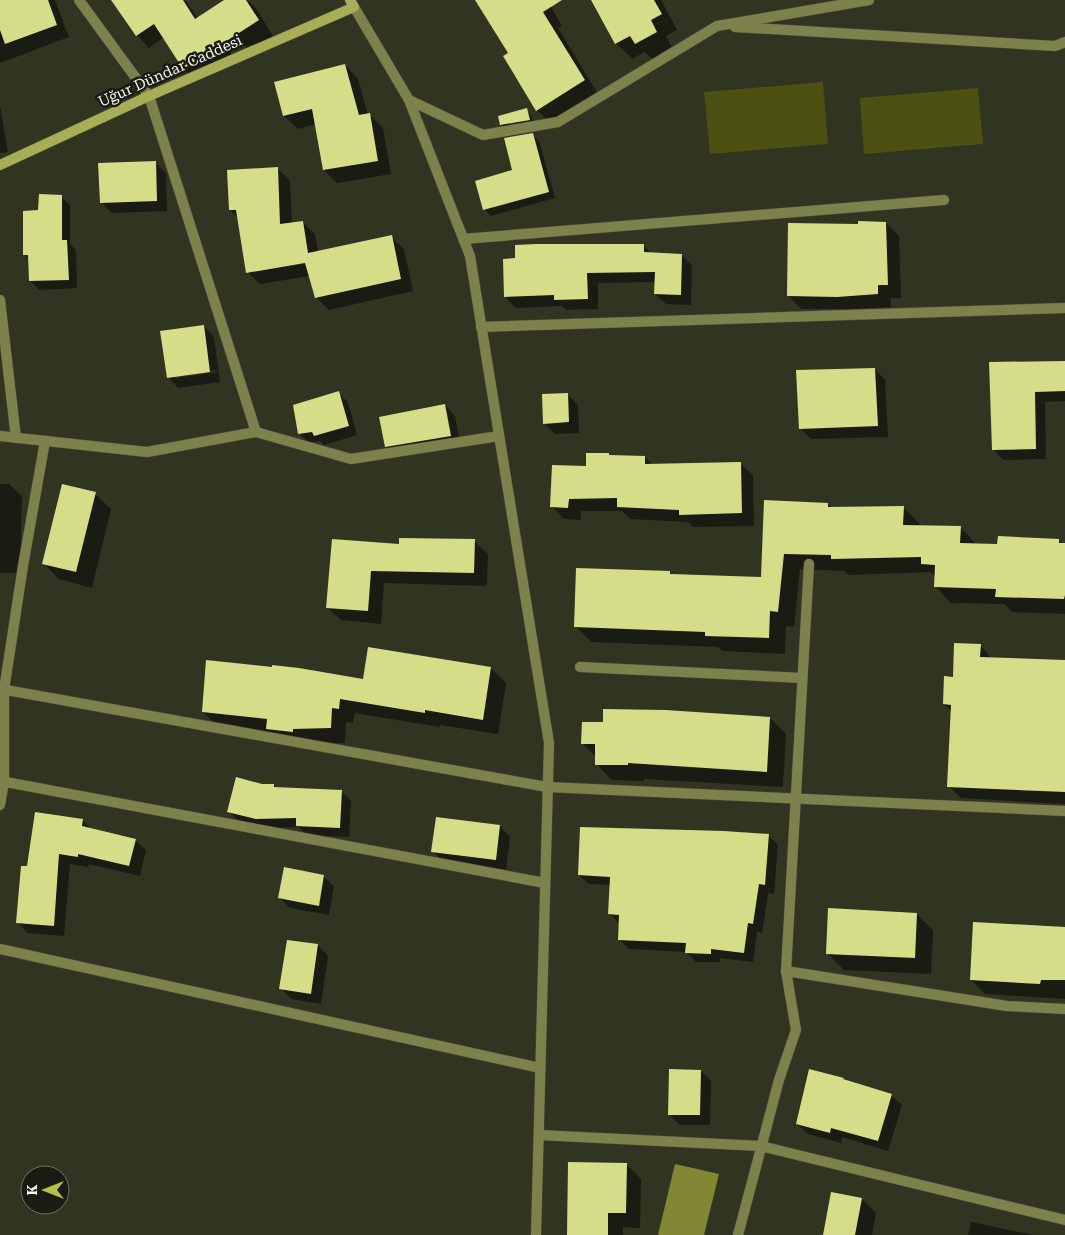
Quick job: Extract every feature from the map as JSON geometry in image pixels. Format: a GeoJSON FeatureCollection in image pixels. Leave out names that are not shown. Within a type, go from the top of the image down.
{"type":"FeatureCollection","features":[{"type":"Feature","properties":{"kind":"street"},"geometry":{"type":"LineString","coordinates":[[78,0],[149,96],[256,432]]}},
{"type":"Feature","properties":{"kind":"street"},"geometry":{"type":"LineString","coordinates":[[410,100],[483,135],[558,122],[717,26],[869,0]]}},
{"type":"Feature","properties":{"kind":"street"},"geometry":{"type":"LineString","coordinates":[[352,3],[410,100],[470,256],[549,743],[536,1235]]}},
{"type":"Feature","properties":{"kind":"street","name":"Uğur Dündar Caddesi"},"geometry":{"type":"LineString","coordinates":[[0,165],[352,3]]}},
{"type":"Feature","properties":{"kind":"street"},"geometry":{"type":"LineString","coordinates":[[717,26],[1056,46],[1065,42]]}},
{"type":"Feature","properties":{"kind":"street"},"geometry":{"type":"LineString","coordinates":[[463,239],[944,200]]}},
{"type":"Feature","properties":{"kind":"street"},"geometry":{"type":"LineString","coordinates":[[0,300],[16,438]]}},
{"type":"Feature","properties":{"kind":"street"},"geometry":{"type":"LineString","coordinates":[[481,327],[1065,308]]}},
{"type":"Feature","properties":{"kind":"street"},"geometry":{"type":"LineString","coordinates":[[0,436],[147,452],[256,432],[351,459],[499,436]]}},
{"type":"Feature","properties":{"kind":"street"},"geometry":{"type":"LineString","coordinates":[[0,805],[2,782],[2,689],[45,441]]}},
{"type":"Feature","properties":{"kind":"street"},"geometry":{"type":"LineString","coordinates":[[738,1235],[779,1080],[796,1030],[786,971],[808,564]]}},
{"type":"Feature","properties":{"kind":"street"},"geometry":{"type":"LineString","coordinates":[[580,667],[802,678]]}},
{"type":"Feature","properties":{"kind":"street"},"geometry":{"type":"LineString","coordinates":[[2,689],[547,787],[1065,811]]}},
{"type":"Feature","properties":{"kind":"street"},"geometry":{"type":"LineString","coordinates":[[2,782],[545,883]]}},
{"type":"Feature","properties":{"kind":"street"},"geometry":{"type":"LineString","coordinates":[[0,949],[540,1068]]}},
{"type":"Feature","properties":{"kind":"street"},"geometry":{"type":"LineString","coordinates":[[786,971],[1007,1006],[1065,1009]]}},
{"type":"Feature","properties":{"kind":"street"},"geometry":{"type":"LineString","coordinates":[[539,1134],[761,1146],[1065,1220]]}},
{"type":"Feature","properties":{"kind":"shaded area"},"geometry":{"type":"Polygon","coordinates":[[[823,82],[828,144],[710,154],[704,92],[823,82]]]}},
{"type":"Feature","properties":{"kind":"shaded area"},"geometry":{"type":"Polygon","coordinates":[[[978,88],[983,144],[864,154],[860,98],[978,88]]]}},
{"type":"Feature","properties":{"kind":"shaded area"},"geometry":{"type":"Polygon","coordinates":[[[675,1164],[719,1174],[704,1235],[658,1235],[675,1164]]]}},
{"type":"Feature","properties":{"kind":"building"},"geometry":{"type":"Polygon","coordinates":[[[0,0],[48,0],[57,25],[5,44],[0,30],[0,0]]]}},
{"type":"Feature","properties":{"kind":"building"},"geometry":{"type":"Polygon","coordinates":[[[111,0],[183,0],[195,19],[224,0],[246,0],[259,20],[183,69],[154,24],[136,36],[111,0]]]}},
{"type":"Feature","properties":{"kind":"building"},"geometry":{"type":"Polygon","coordinates":[[[475,0],[562,0],[543,12],[585,80],[536,111],[503,56],[508,53],[475,0]]]}},
{"type":"Feature","properties":{"kind":"building"},"geometry":{"type":"Polygon","coordinates":[[[591,0],[654,0],[662,14],[651,20],[657,32],[635,44],[630,36],[615,44],[591,0]]]}},
{"type":"Feature","properties":{"kind":"building"},"geometry":{"type":"Polygon","coordinates":[[[345,64],[359,115],[370,113],[378,161],[323,170],[312,109],[283,116],[274,82],[345,64]]]}},
{"type":"Feature","properties":{"kind":"building"},"geometry":{"type":"Polygon","coordinates":[[[527,108],[530,120],[500,125],[498,116],[527,108]]]}},
{"type":"Feature","properties":{"kind":"building"},"geometry":{"type":"Polygon","coordinates":[[[533,133],[549,192],[483,210],[475,181],[512,170],[504,138],[533,133]]]}},
{"type":"Feature","properties":{"kind":"building"},"geometry":{"type":"Polygon","coordinates":[[[156,161],[157,201],[100,203],[98,163],[156,161]]]}},
{"type":"Feature","properties":{"kind":"building"},"geometry":{"type":"Polygon","coordinates":[[[278,167],[280,224],[303,221],[308,253],[392,235],[401,279],[315,298],[305,263],[246,273],[236,210],[229,210],[227,170],[278,167]]]}},
{"type":"Feature","properties":{"kind":"building"},"geometry":{"type":"Polygon","coordinates":[[[39,194],[62,195],[62,240],[67,240],[69,280],[29,281],[28,255],[23,255],[23,211],[38,210],[39,194]]]}},
{"type":"Feature","properties":{"kind":"building"},"geometry":{"type":"Polygon","coordinates":[[[858,221],[886,222],[888,285],[878,285],[878,294],[837,297],[787,296],[788,223],[858,224],[858,221]]]}},
{"type":"Feature","properties":{"kind":"building"},"geometry":{"type":"Polygon","coordinates":[[[644,244],[644,252],[682,254],[681,295],[654,294],[655,272],[587,273],[588,299],[554,300],[554,295],[504,297],[503,259],[515,258],[515,245],[644,244]]]}},
{"type":"Feature","properties":{"kind":"building"},"geometry":{"type":"Polygon","coordinates":[[[204,325],[210,372],[167,378],[160,331],[204,325]]]}},
{"type":"Feature","properties":{"kind":"building"},"geometry":{"type":"Polygon","coordinates":[[[1065,361],[1065,391],[1035,392],[1036,449],[992,450],[989,362],[1065,361]]]}},
{"type":"Feature","properties":{"kind":"building"},"geometry":{"type":"Polygon","coordinates":[[[875,368],[878,426],[799,429],[796,370],[875,368]]]}},
{"type":"Feature","properties":{"kind":"building"},"geometry":{"type":"Polygon","coordinates":[[[339,391],[349,426],[314,436],[312,432],[298,434],[293,405],[339,391]]]}},
{"type":"Feature","properties":{"kind":"building"},"geometry":{"type":"Polygon","coordinates":[[[568,393],[569,422],[543,424],[542,394],[568,393]]]}},
{"type":"Feature","properties":{"kind":"building"},"geometry":{"type":"Polygon","coordinates":[[[445,404],[451,436],[385,447],[379,417],[445,404]]]}},
{"type":"Feature","properties":{"kind":"building"},"geometry":{"type":"Polygon","coordinates":[[[586,453],[645,456],[645,464],[741,462],[742,513],[679,515],[679,510],[617,507],[617,498],[569,499],[568,508],[550,507],[552,465],[586,466],[586,453]]]}},
{"type":"Feature","properties":{"kind":"building"},"geometry":{"type":"Polygon","coordinates":[[[62,484],[96,492],[76,572],[42,564],[62,484]]]}},
{"type":"Feature","properties":{"kind":"building"},"geometry":{"type":"Polygon","coordinates":[[[764,500],[828,503],[828,507],[904,506],[903,525],[961,526],[960,543],[997,544],[998,536],[1059,539],[1059,543],[1065,543],[1064,599],[995,597],[996,589],[934,587],[935,565],[921,564],[921,557],[831,559],[831,555],[784,554],[778,612],[770,611],[769,638],[705,636],[705,632],[574,627],[576,568],[670,571],[670,574],[761,577],[764,500]]]}},
{"type":"Feature","properties":{"kind":"building"},"geometry":{"type":"Polygon","coordinates":[[[399,538],[475,539],[474,573],[371,571],[368,611],[326,608],[332,539],[399,544],[399,538]]]}},
{"type":"Feature","properties":{"kind":"building"},"geometry":{"type":"Polygon","coordinates":[[[954,643],[981,644],[980,657],[1065,660],[1065,792],[947,787],[951,705],[943,704],[944,676],[953,677],[954,643]]]}},
{"type":"Feature","properties":{"kind":"building"},"geometry":{"type":"Polygon","coordinates":[[[368,647],[491,667],[483,720],[425,710],[425,713],[340,699],[339,709],[332,708],[331,728],[293,729],[293,732],[266,729],[267,719],[202,712],[206,660],[299,668],[363,679],[368,647]]]}},
{"type":"Feature","properties":{"kind":"building"},"geometry":{"type":"Polygon","coordinates":[[[603,709],[665,710],[770,717],[767,772],[628,763],[628,765],[595,765],[595,744],[581,744],[582,722],[603,722],[603,709]]]}},
{"type":"Feature","properties":{"kind":"building"},"geometry":{"type":"Polygon","coordinates":[[[236,777],[262,784],[274,784],[274,787],[342,790],[340,828],[296,826],[296,818],[256,819],[227,812],[236,777]]]}},
{"type":"Feature","properties":{"kind":"building"},"geometry":{"type":"Polygon","coordinates":[[[35,812],[83,819],[82,826],[136,839],[129,866],[78,854],[78,857],[59,854],[54,926],[16,923],[21,866],[27,866],[35,812]]]}},
{"type":"Feature","properties":{"kind":"building"},"geometry":{"type":"Polygon","coordinates":[[[436,817],[500,825],[496,860],[431,852],[436,817]]]}},
{"type":"Feature","properties":{"kind":"building"},"geometry":{"type":"Polygon","coordinates":[[[580,827],[769,834],[765,885],[759,884],[753,924],[748,923],[744,953],[711,949],[711,954],[685,953],[686,943],[618,940],[619,915],[608,914],[610,877],[578,875],[580,827]]]}},
{"type":"Feature","properties":{"kind":"building"},"geometry":{"type":"Polygon","coordinates":[[[284,867],[324,875],[319,906],[278,898],[284,867]]]}},
{"type":"Feature","properties":{"kind":"building"},"geometry":{"type":"Polygon","coordinates":[[[828,908],[917,913],[915,958],[826,954],[828,908]]]}},
{"type":"Feature","properties":{"kind":"building"},"geometry":{"type":"Polygon","coordinates":[[[973,922],[1065,927],[1065,980],[1041,980],[1040,984],[970,980],[973,922]]]}},
{"type":"Feature","properties":{"kind":"building"},"geometry":{"type":"Polygon","coordinates":[[[287,940],[318,944],[311,994],[279,989],[287,940]]]}},
{"type":"Feature","properties":{"kind":"building"},"geometry":{"type":"Polygon","coordinates":[[[669,1069],[701,1070],[700,1115],[668,1115],[669,1069]]]}},
{"type":"Feature","properties":{"kind":"building"},"geometry":{"type":"Polygon","coordinates":[[[809,1069],[892,1094],[878,1141],[831,1128],[830,1133],[796,1124],[809,1069]]]}},
{"type":"Feature","properties":{"kind":"building"},"geometry":{"type":"Polygon","coordinates":[[[568,1162],[627,1163],[626,1213],[608,1213],[608,1235],[567,1235],[568,1162]]]}},
{"type":"Feature","properties":{"kind":"building"},"geometry":{"type":"Polygon","coordinates":[[[831,1192],[862,1198],[855,1235],[823,1235],[831,1192]]]}}]}
